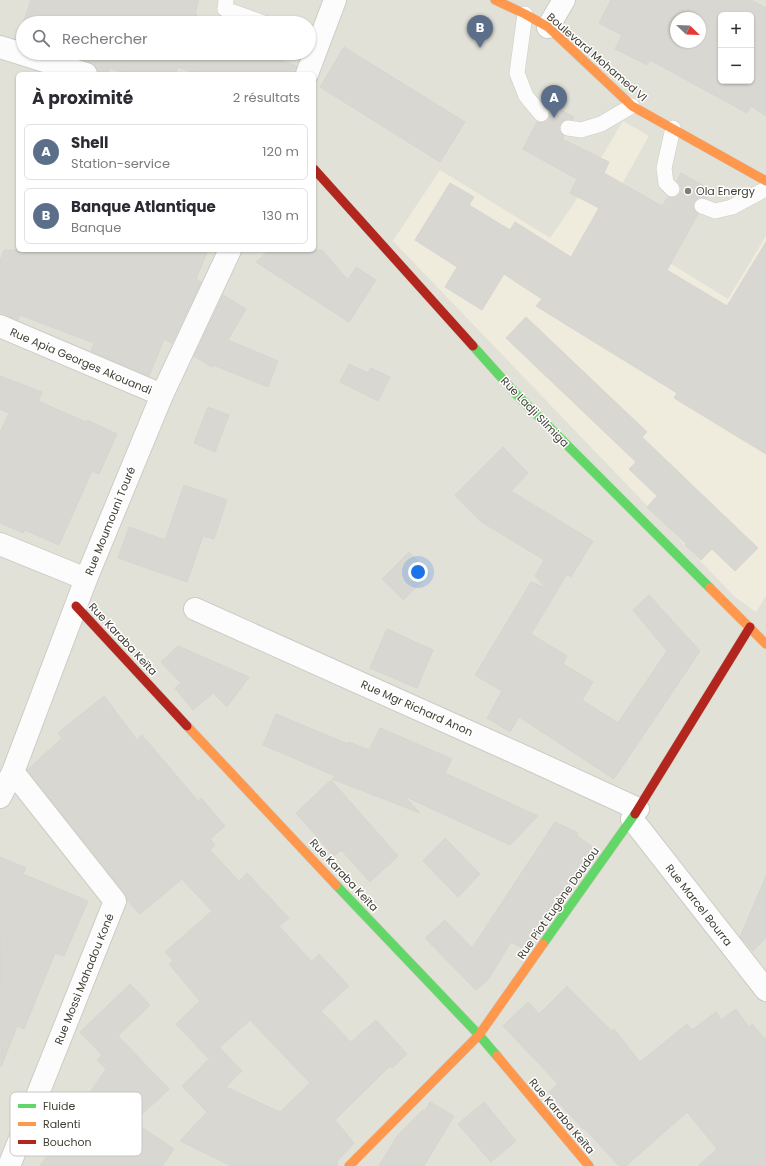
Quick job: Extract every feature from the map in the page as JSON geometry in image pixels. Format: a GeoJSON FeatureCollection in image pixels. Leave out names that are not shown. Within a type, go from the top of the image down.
{"type":"FeatureCollection","features":[{"type":"Feature","properties":{"kind":"street"},"geometry":{"type":"LineString","coordinates":[[316,36],[335,0]]}},
{"type":"Feature","properties":{"kind":"street","name":"Boulevard Mohamed VI"},"geometry":{"type":"LineString","coordinates":[[495,0],[548,27],[632,106],[766,181]]}},
{"type":"Feature","properties":{"kind":"street"},"geometry":{"type":"LineString","coordinates":[[548,27],[564,0]]}},
{"type":"Feature","properties":{"kind":"street"},"geometry":{"type":"LineString","coordinates":[[0,47],[16,52]]}},
{"type":"Feature","properties":{"kind":"street"},"geometry":{"type":"LineString","coordinates":[[41,60],[80,72]]}},
{"type":"Feature","properties":{"kind":"street"},"geometry":{"type":"LineString","coordinates":[[307,72],[310,60]]}},
{"type":"Feature","properties":{"kind":"street","name":"Rue Ladji Silmiga"},"geometry":{"type":"LineString","coordinates":[[316,171],[516,395],[766,644]]}},
{"type":"Feature","properties":{"kind":"street","name":"Rue Moumouni Touré"},"geometry":{"type":"LineString","coordinates":[[0,797],[13,772],[86,579],[162,395],[229,252]]}},
{"type":"Feature","properties":{"kind":"street","name":"Rue Apia Georges Akouandi"},"geometry":{"type":"LineString","coordinates":[[0,326],[162,395]]}},
{"type":"Feature","properties":{"kind":"street"},"geometry":{"type":"LineString","coordinates":[[0,544],[86,579]]}},
{"type":"Feature","properties":{"kind":"street","name":"Rue Karaba Keïta"},"geometry":{"type":"LineString","coordinates":[[76,606],[223,765],[479,1035],[589,1166]]}},
{"type":"Feature","properties":{"kind":"street","name":"Rue Mgr Richard Anon"},"geometry":{"type":"LineString","coordinates":[[195,609],[525,757],[635,814]]}},
{"type":"Feature","properties":{"kind":"street","name":"Rue Piot Eugène Doudou"},"geometry":{"type":"LineString","coordinates":[[349,1166],[479,1035],[635,814],[750,627]]}},
{"type":"Feature","properties":{"kind":"street","name":"Rue Mossi Mahadou Koné"},"geometry":{"type":"LineString","coordinates":[[13,772],[115,901],[39,1092]]}},
{"type":"Feature","properties":{"kind":"street","name":"Rue Marcel Bourra"},"geometry":{"type":"LineString","coordinates":[[635,814],[766,990]]}},
{"type":"Feature","properties":{"kind":"street","name":"Rue Mossi Mahadou Koné"},"geometry":{"type":"LineString","coordinates":[[9,1166],[13,1156]]}},
{"type":"Feature","properties":{"kind":"lane"},"geometry":{"type":"LineString","coordinates":[[226,0],[225,9],[244,16]]}},
{"type":"Feature","properties":{"kind":"lane"},"geometry":{"type":"LineString","coordinates":[[525,14],[517,73],[526,96],[541,114]]}},
{"type":"Feature","properties":{"kind":"lane"},"geometry":{"type":"LineString","coordinates":[[568,128],[581,130],[601,124],[632,106]]}},
{"type":"Feature","properties":{"kind":"lane"},"geometry":{"type":"LineString","coordinates":[[672,128],[664,168],[666,183],[672,189]]}},
{"type":"Feature","properties":{"kind":"lane"},"geometry":{"type":"LineString","coordinates":[[702,206],[715,211],[732,208],[766,190]]}},
{"type":"Feature","properties":{"kind":"shaded area"},"geometry":{"type":"Polygon","coordinates":[[[0,0],[766,0],[766,1166],[0,1166],[0,0]]]}},
{"type":"Feature","properties":{"kind":"shaded area"},"geometry":{"type":"Polygon","coordinates":[[[623,121],[649,136],[601,221],[728,299],[766,236],[766,596],[756,612],[735,597],[393,241],[440,170],[550,238],[573,205],[623,121]]]}},
{"type":"Feature","properties":{"kind":"building"},"geometry":{"type":"Polygon","coordinates":[[[31,0],[199,0],[195,13],[197,14],[196,16],[25,16],[31,0]]]}},
{"type":"Feature","properties":{"kind":"building"},"geometry":{"type":"Polygon","coordinates":[[[611,0],[751,0],[766,8],[766,116],[751,106],[747,113],[650,60],[647,65],[615,49],[622,35],[599,23],[611,0]]]}},
{"type":"Feature","properties":{"kind":"building"},"geometry":{"type":"Polygon","coordinates":[[[344,47],[465,122],[440,162],[320,87],[344,47]]]}},
{"type":"Feature","properties":{"kind":"building"},"geometry":{"type":"Polygon","coordinates":[[[84,60],[279,60],[297,66],[296,72],[192,72],[178,67],[177,72],[121,72],[110,68],[109,72],[98,72],[95,66],[90,62],[84,60]]]}},
{"type":"Feature","properties":{"kind":"building"},"geometry":{"type":"Polygon","coordinates":[[[547,103],[574,117],[572,120],[565,120],[559,126],[560,131],[564,136],[562,139],[609,162],[604,173],[662,206],[668,197],[675,198],[681,192],[681,186],[677,181],[681,173],[711,190],[707,198],[700,197],[694,202],[693,208],[698,214],[667,270],[727,306],[766,242],[766,454],[674,398],[677,393],[536,306],[542,299],[504,274],[482,310],[445,287],[457,267],[415,240],[450,183],[474,197],[469,205],[510,230],[515,222],[571,257],[599,208],[570,193],[577,179],[523,149],[537,122],[543,123],[547,121],[550,112],[546,106],[547,103]]]}},
{"type":"Feature","properties":{"kind":"building"},"geometry":{"type":"Polygon","coordinates":[[[4,250],[16,250],[16,252],[207,252],[196,279],[201,282],[172,343],[164,339],[149,376],[91,351],[94,343],[20,315],[18,320],[0,312],[0,261],[4,250]]]}},
{"type":"Feature","properties":{"kind":"building"},"geometry":{"type":"Polygon","coordinates":[[[316,250],[322,250],[348,280],[356,267],[376,280],[349,322],[256,262],[267,252],[316,252],[316,250]]]}},
{"type":"Feature","properties":{"kind":"building"},"geometry":{"type":"Polygon","coordinates":[[[223,295],[246,309],[228,340],[278,361],[268,387],[213,365],[212,367],[194,356],[223,295]]]}},
{"type":"Feature","properties":{"kind":"building"},"geometry":{"type":"Polygon","coordinates":[[[526,317],[647,432],[642,437],[758,548],[735,571],[712,549],[701,560],[647,507],[657,496],[629,469],[636,462],[506,338],[526,317]]]}},
{"type":"Feature","properties":{"kind":"building"},"geometry":{"type":"Polygon","coordinates":[[[349,364],[368,373],[371,368],[390,377],[378,401],[340,382],[349,364]]]}},
{"type":"Feature","properties":{"kind":"building"},"geometry":{"type":"Polygon","coordinates":[[[0,376],[42,392],[38,401],[86,422],[87,420],[117,434],[99,474],[92,471],[59,545],[25,530],[23,533],[0,523],[0,433],[9,413],[0,409],[0,376]]]}},
{"type":"Feature","properties":{"kind":"building"},"geometry":{"type":"Polygon","coordinates":[[[208,407],[229,415],[215,452],[194,443],[208,407]]]}},
{"type":"Feature","properties":{"kind":"building"},"geometry":{"type":"Polygon","coordinates":[[[503,447],[528,473],[511,491],[593,541],[571,577],[567,574],[531,634],[567,656],[563,664],[593,682],[582,700],[618,723],[667,651],[633,610],[649,595],[700,651],[614,779],[519,717],[510,732],[487,718],[502,691],[475,675],[531,582],[546,588],[535,576],[544,560],[480,521],[455,495],[503,447]]]}},
{"type":"Feature","properties":{"kind":"building"},"geometry":{"type":"Polygon","coordinates":[[[184,485],[227,500],[214,539],[203,536],[187,582],[118,558],[129,527],[165,540],[184,485]]]}},
{"type":"Feature","properties":{"kind":"building"},"geometry":{"type":"Polygon","coordinates":[[[409,552],[430,574],[403,600],[382,579],[409,552]]]}},
{"type":"Feature","properties":{"kind":"building"},"geometry":{"type":"Polygon","coordinates":[[[387,629],[433,650],[417,688],[370,668],[387,629]]]}},
{"type":"Feature","properties":{"kind":"building"},"geometry":{"type":"Polygon","coordinates":[[[178,646],[249,677],[227,707],[213,693],[193,710],[175,688],[181,683],[161,662],[178,646]]]}},
{"type":"Feature","properties":{"kind":"building"},"geometry":{"type":"Polygon","coordinates":[[[104,696],[137,740],[142,735],[198,801],[201,798],[225,826],[210,839],[215,845],[210,850],[239,881],[247,873],[289,918],[279,926],[312,962],[319,954],[349,986],[321,1011],[351,1042],[376,1020],[407,1054],[392,1068],[390,1066],[335,1120],[354,1143],[337,1162],[337,1166],[231,1166],[180,1141],[207,1112],[182,1086],[220,1048],[242,1071],[226,1087],[280,1112],[310,1083],[250,1020],[208,1058],[176,1024],[200,1001],[169,964],[173,961],[165,952],[212,911],[182,879],[140,914],[127,900],[125,893],[27,770],[62,738],[58,733],[104,696]]]}},
{"type":"Feature","properties":{"kind":"building"},"geometry":{"type":"Polygon","coordinates":[[[276,714],[348,744],[349,742],[369,750],[380,728],[452,759],[445,773],[538,816],[510,845],[404,796],[420,813],[332,779],[335,776],[263,745],[276,714]]]}},
{"type":"Feature","properties":{"kind":"building"},"geometry":{"type":"Polygon","coordinates":[[[331,780],[398,856],[370,882],[341,850],[334,856],[296,813],[331,780]]]}},
{"type":"Feature","properties":{"kind":"building"},"geometry":{"type":"Polygon","coordinates":[[[555,822],[578,833],[576,835],[594,848],[589,858],[524,949],[511,942],[488,980],[476,990],[425,938],[445,920],[472,948],[555,822]]]}},
{"type":"Feature","properties":{"kind":"building"},"geometry":{"type":"Polygon","coordinates":[[[445,838],[480,874],[458,897],[423,861],[445,838]]]}},
{"type":"Feature","properties":{"kind":"building"},"geometry":{"type":"Polygon","coordinates":[[[0,857],[26,868],[23,874],[88,901],[64,956],[55,953],[24,1029],[17,1026],[1,1067],[0,857]]]}},
{"type":"Feature","properties":{"kind":"building"},"geometry":{"type":"Polygon","coordinates":[[[766,876],[766,938],[753,951],[740,937],[766,876]]]}},
{"type":"Feature","properties":{"kind":"building"},"geometry":{"type":"Polygon","coordinates":[[[130,984],[150,1005],[118,1036],[169,1089],[142,1114],[142,1092],[90,1092],[106,1069],[97,1060],[102,1055],[80,1032],[130,984]]]}},
{"type":"Feature","properties":{"kind":"building"},"geometry":{"type":"Polygon","coordinates":[[[567,986],[612,1031],[614,1029],[640,1062],[687,1024],[692,1030],[716,1012],[721,1020],[736,1009],[749,1027],[752,1024],[766,1040],[766,1166],[698,1166],[717,1149],[687,1112],[626,1166],[619,1166],[549,1092],[558,1084],[503,1026],[528,1002],[539,1014],[567,986]]]}},
{"type":"Feature","properties":{"kind":"building"},"geometry":{"type":"Polygon","coordinates":[[[430,1102],[454,1116],[424,1166],[379,1166],[397,1136],[423,1110],[425,1111],[430,1102]]]}},
{"type":"Feature","properties":{"kind":"building"},"geometry":{"type":"Polygon","coordinates":[[[484,1102],[516,1141],[491,1162],[458,1124],[484,1102]]]}},
{"type":"Feature","properties":{"kind":"building"},"geometry":{"type":"Polygon","coordinates":[[[142,1127],[174,1149],[162,1166],[40,1166],[47,1156],[142,1156],[142,1127]]]}},
{"type":"Feature","properties":{"kind":"traffic: fast"},"geometry":{"type":"LineString","coordinates":[[473,346],[517,395],[710,588]]}},
{"type":"Feature","properties":{"kind":"traffic: fast"},"geometry":{"type":"LineString","coordinates":[[543,944],[635,814]]}},
{"type":"Feature","properties":{"kind":"traffic: fast"},"geometry":{"type":"LineString","coordinates":[[336,885],[479,1035],[497,1056]]}},
{"type":"Feature","properties":{"kind":"traffic: slow"},"geometry":{"type":"LineString","coordinates":[[495,0],[548,27],[632,106],[766,181]]}},
{"type":"Feature","properties":{"kind":"traffic: slow"},"geometry":{"type":"LineString","coordinates":[[710,588],[766,644]]}},
{"type":"Feature","properties":{"kind":"traffic: slow"},"geometry":{"type":"LineString","coordinates":[[187,726],[336,885]]}},
{"type":"Feature","properties":{"kind":"traffic: slow"},"geometry":{"type":"LineString","coordinates":[[349,1166],[479,1035],[543,944]]}},
{"type":"Feature","properties":{"kind":"traffic: slow"},"geometry":{"type":"LineString","coordinates":[[497,1056],[589,1166]]}},
{"type":"Feature","properties":{"kind":"traffic: jam"},"geometry":{"type":"LineString","coordinates":[[316,171],[473,346]]}},
{"type":"Feature","properties":{"kind":"traffic: jam"},"geometry":{"type":"LineString","coordinates":[[76,606],[187,726]]}},
{"type":"Feature","properties":{"kind":"traffic: jam"},"geometry":{"type":"LineString","coordinates":[[635,814],[750,627]]}},
{"type":"Feature","properties":{"kind":"place","name":"Banque Atlantique"},"geometry":{"type":"Point","coordinates":[480,48]}},
{"type":"Feature","properties":{"kind":"place","name":"Shell"},"geometry":{"type":"Point","coordinates":[554,118]}},
{"type":"Feature","properties":{"kind":"place","name":"Ola Energy"},"geometry":{"type":"Point","coordinates":[688,191]}}]}
